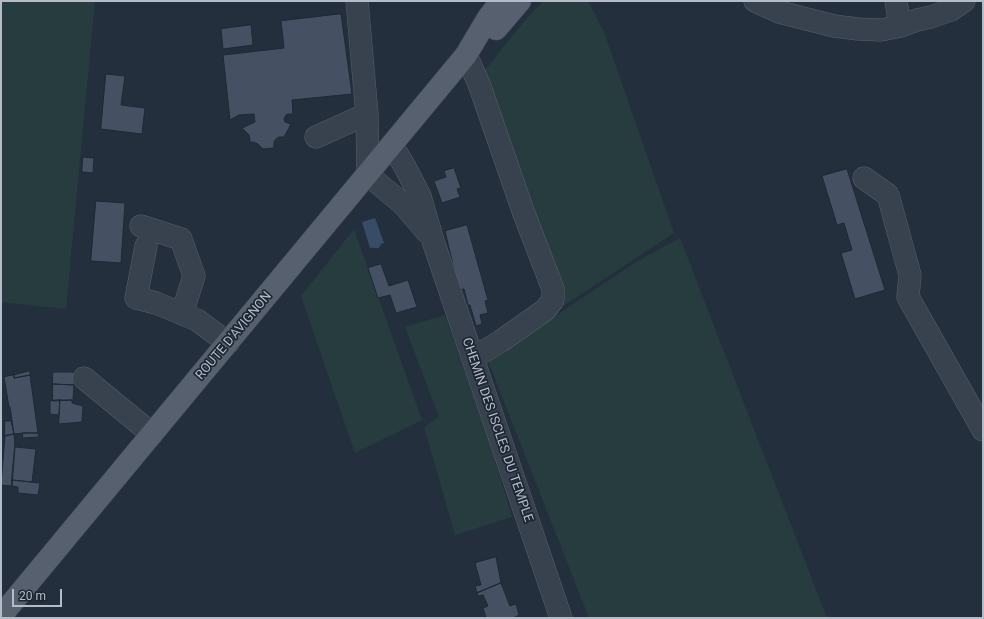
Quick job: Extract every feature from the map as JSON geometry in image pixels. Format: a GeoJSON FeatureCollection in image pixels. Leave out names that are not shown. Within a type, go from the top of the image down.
{"type":"FeatureCollection","features":[{"type":"Feature","properties":{"kind":"main road","name":"ROUTE D'AVIGNON"},"geometry":{"type":"LineString","coordinates":[[1,616],[466,55],[488,18],[501,1]]}},
{"type":"Feature","properties":{"kind":"main road","name":"ROUTE D'AVIGNON"},"geometry":{"type":"LineString","coordinates":[[466,55],[493,32],[520,1]]}},
{"type":"Feature","properties":{"kind":"street"},"geometry":{"type":"LineString","coordinates":[[357,1],[367,114],[368,175]]}},
{"type":"Feature","properties":{"kind":"street"},"geometry":{"type":"LineString","coordinates":[[755,1],[779,12],[834,26],[882,30],[934,1]]}},
{"type":"Feature","properties":{"kind":"street"},"geometry":{"type":"LineString","coordinates":[[896,1],[898,14],[931,17],[951,10],[964,1]]}},
{"type":"Feature","properties":{"kind":"street"},"geometry":{"type":"LineString","coordinates":[[466,55],[479,84],[553,289],[553,300],[545,310],[501,341],[473,358]]}},
{"type":"Feature","properties":{"kind":"street"},"geometry":{"type":"LineString","coordinates":[[316,136],[367,114]]}},
{"type":"Feature","properties":{"kind":"street","name":"CHEMIN DES ISCLES DU TEMPLE"},"geometry":{"type":"LineString","coordinates":[[392,145],[406,167],[420,196],[433,241],[561,618]]}},
{"type":"Feature","properties":{"kind":"street","name":"CHEMIN DES ISCLES DU TEMPLE"},"geometry":{"type":"LineString","coordinates":[[368,175],[404,205],[421,224],[433,241]]}},
{"type":"Feature","properties":{"kind":"street"},"geometry":{"type":"LineString","coordinates":[[864,178],[888,196],[910,276],[908,297],[983,430]]}},
{"type":"Feature","properties":{"kind":"street"},"geometry":{"type":"LineString","coordinates":[[182,314],[194,276],[181,239],[144,236],[136,298],[156,303],[182,314],[197,320],[228,343]]}},
{"type":"Feature","properties":{"kind":"street"},"geometry":{"type":"LineString","coordinates":[[84,378],[152,434]]}},
{"type":"Feature","properties":{"kind":"green space"},"geometry":{"type":"Polygon","coordinates":[[[1,1],[95,1],[66,309],[1,302],[1,1]]]}},
{"type":"Feature","properties":{"kind":"green space"},"geometry":{"type":"Polygon","coordinates":[[[543,1],[588,1],[604,32],[674,233],[563,306],[480,76],[522,24],[543,1]]]}},
{"type":"Feature","properties":{"kind":"green space"},"geometry":{"type":"Polygon","coordinates":[[[354,229],[422,420],[355,453],[301,296],[354,229]]]}},
{"type":"Feature","properties":{"kind":"green space"},"geometry":{"type":"Polygon","coordinates":[[[680,238],[827,618],[589,618],[488,361],[636,262],[680,238]]]}},
{"type":"Feature","properties":{"kind":"green space"},"geometry":{"type":"Polygon","coordinates":[[[445,315],[489,440],[512,517],[455,535],[424,427],[439,417],[405,327],[445,315]]]}},
{"type":"Feature","properties":{"kind":"water"},"geometry":{"type":"Polygon","coordinates":[[[375,218],[384,243],[381,244],[379,248],[370,248],[362,222],[375,218]]]}},
{"type":"Feature","properties":{"kind":"building"},"geometry":{"type":"Polygon","coordinates":[[[341,14],[352,94],[292,100],[293,114],[286,115],[284,119],[285,122],[291,124],[284,137],[279,137],[276,139],[274,142],[274,148],[263,149],[258,144],[249,142],[249,135],[242,128],[255,122],[254,114],[239,115],[230,120],[223,55],[284,48],[281,21],[341,14]]]}},
{"type":"Feature","properties":{"kind":"building"},"geometry":{"type":"Polygon","coordinates":[[[251,25],[253,45],[223,49],[221,29],[251,25]]]}},
{"type":"Feature","properties":{"kind":"building"},"geometry":{"type":"Polygon","coordinates":[[[106,74],[125,76],[121,105],[145,108],[142,134],[101,129],[106,74]]]}},
{"type":"Feature","properties":{"kind":"building"},"geometry":{"type":"Polygon","coordinates":[[[83,157],[94,158],[93,173],[82,172],[83,157]]]}},
{"type":"Feature","properties":{"kind":"building"},"geometry":{"type":"Polygon","coordinates":[[[454,168],[461,188],[457,189],[460,197],[442,203],[434,181],[446,177],[444,171],[454,168]]]}},
{"type":"Feature","properties":{"kind":"building"},"geometry":{"type":"Polygon","coordinates":[[[847,169],[885,290],[855,299],[841,253],[852,250],[844,223],[837,225],[822,176],[847,169]]]}},
{"type":"Feature","properties":{"kind":"building"},"geometry":{"type":"Polygon","coordinates":[[[96,201],[125,203],[121,263],[91,261],[96,201]]]}},
{"type":"Feature","properties":{"kind":"building"},"geometry":{"type":"Polygon","coordinates":[[[467,225],[488,300],[485,301],[488,313],[480,315],[482,324],[476,326],[464,289],[459,290],[445,231],[467,225]]]}},
{"type":"Feature","properties":{"kind":"building"},"geometry":{"type":"Polygon","coordinates":[[[381,264],[389,286],[408,280],[417,307],[396,313],[390,295],[378,298],[368,268],[381,264]]]}},
{"type":"Feature","properties":{"kind":"building"},"geometry":{"type":"Polygon","coordinates":[[[30,371],[30,375],[14,378],[14,375],[30,371]]]}},
{"type":"Feature","properties":{"kind":"building"},"geometry":{"type":"Polygon","coordinates":[[[53,372],[74,372],[74,385],[53,384],[53,372]]]}},
{"type":"Feature","properties":{"kind":"building"},"geometry":{"type":"Polygon","coordinates":[[[14,375],[14,378],[30,375],[38,433],[14,434],[4,377],[14,375]]]}},
{"type":"Feature","properties":{"kind":"building"},"geometry":{"type":"Polygon","coordinates":[[[53,384],[74,385],[73,400],[53,401],[53,384]]]}},
{"type":"Feature","properties":{"kind":"building"},"geometry":{"type":"Polygon","coordinates":[[[60,400],[59,415],[50,414],[50,401],[60,400]]]}},
{"type":"Feature","properties":{"kind":"building"},"geometry":{"type":"Polygon","coordinates":[[[60,400],[72,400],[72,403],[83,406],[82,422],[59,424],[60,400]]]}},
{"type":"Feature","properties":{"kind":"building"},"geometry":{"type":"Polygon","coordinates":[[[5,421],[11,421],[14,434],[5,436],[5,421]]]}},
{"type":"Feature","properties":{"kind":"building"},"geometry":{"type":"Polygon","coordinates":[[[23,433],[38,433],[39,437],[23,438],[23,433]]]}},
{"type":"Feature","properties":{"kind":"building"},"geometry":{"type":"Polygon","coordinates":[[[14,434],[15,447],[12,486],[1,485],[5,436],[14,434]]]}},
{"type":"Feature","properties":{"kind":"building"},"geometry":{"type":"Polygon","coordinates":[[[15,447],[36,449],[32,482],[12,480],[15,447]]]}},
{"type":"Feature","properties":{"kind":"building"},"geometry":{"type":"Polygon","coordinates":[[[12,480],[40,483],[38,495],[18,493],[18,487],[12,486],[12,480]]]}},
{"type":"Feature","properties":{"kind":"building"},"geometry":{"type":"Polygon","coordinates":[[[496,557],[501,583],[477,593],[475,586],[481,585],[475,563],[496,557]]]}},
{"type":"Feature","properties":{"kind":"building"},"geometry":{"type":"Polygon","coordinates":[[[501,583],[510,606],[516,604],[519,615],[513,618],[486,618],[483,608],[488,606],[483,595],[478,596],[477,593],[501,583]]]}}]}
